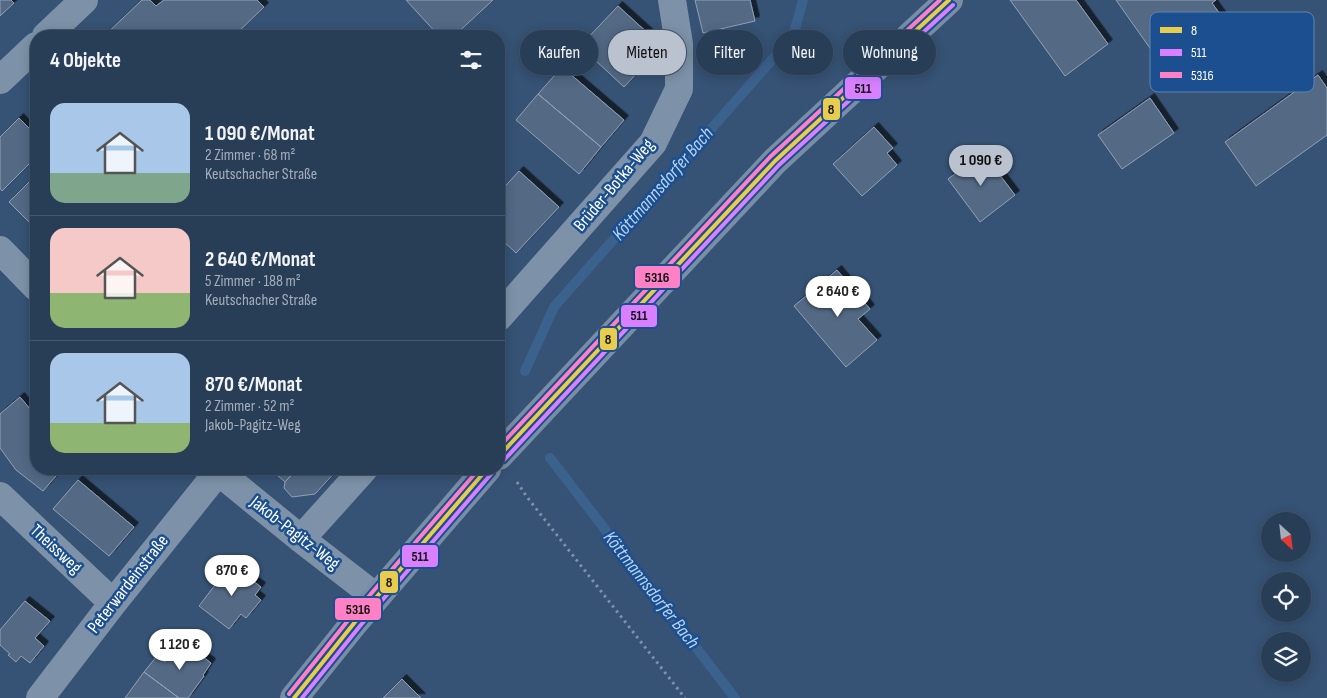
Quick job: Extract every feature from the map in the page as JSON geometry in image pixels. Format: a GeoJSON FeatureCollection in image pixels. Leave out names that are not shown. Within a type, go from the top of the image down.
{"type":"FeatureCollection","features":[{"type":"Feature","properties":{"kind":"main road"},"geometry":{"type":"LineString","coordinates":[[505,448],[775,161],[949,0]]}},
{"type":"Feature","properties":{"kind":"main road"},"geometry":{"type":"LineString","coordinates":[[294,698],[376,597],[481,475]]}},
{"type":"Feature","properties":{"kind":"street"},"geometry":{"type":"LineString","coordinates":[[52,30],[84,0]]}},
{"type":"Feature","properties":{"kind":"street","name":"Brüder-Botka-Weg"},"geometry":{"type":"LineString","coordinates":[[505,310],[653,143],[678,89],[679,44],[672,0]]}},
{"type":"Feature","properties":{"kind":"street"},"geometry":{"type":"LineString","coordinates":[[0,80],[30,52]]}},
{"type":"Feature","properties":{"kind":"street"},"geometry":{"type":"LineString","coordinates":[[0,250],[30,281]]}},
{"type":"Feature","properties":{"kind":"street","name":"Peterwardeinstraße"},"geometry":{"type":"LineString","coordinates":[[40,698],[213,475]]}},
{"type":"Feature","properties":{"kind":"street","name":"Jakob-Pagitz-Weg"},"geometry":{"type":"LineString","coordinates":[[221,475],[301,540],[376,597]]}},
{"type":"Feature","properties":{"kind":"street"},"geometry":{"type":"LineString","coordinates":[[301,540],[359,475]]}},
{"type":"Feature","properties":{"kind":"street","name":"Theissweg"},"geometry":{"type":"LineString","coordinates":[[0,496],[112,603]]}},
{"type":"Feature","properties":{"kind":"path"},"geometry":{"type":"LineString","coordinates":[[505,471],[686,698]]}},
{"type":"Feature","properties":{"kind":"building"},"geometry":{"type":"Polygon","coordinates":[[[0,0],[11,0],[14,3],[0,16],[0,0]]]}},
{"type":"Feature","properties":{"kind":"building"},"geometry":{"type":"Polygon","coordinates":[[[142,0],[150,0],[156,6],[164,0],[257,0],[264,7],[240,30],[110,30],[142,0]]]}},
{"type":"Feature","properties":{"kind":"building"},"geometry":{"type":"Polygon","coordinates":[[[406,0],[493,0],[460,30],[434,30],[406,0]]]}},
{"type":"Feature","properties":{"kind":"building"},"geometry":{"type":"Polygon","coordinates":[[[695,0],[750,0],[755,21],[716,30],[702,30],[695,0]]]}},
{"type":"Feature","properties":{"kind":"building"},"geometry":{"type":"Polygon","coordinates":[[[1010,0],[1076,0],[1108,44],[1065,76],[1010,0]]]}},
{"type":"Feature","properties":{"kind":"building"},"geometry":{"type":"Polygon","coordinates":[[[1116,0],[1216,0],[1212,3],[1218,12],[1150,12],[1150,48],[1116,0]]]}},
{"type":"Feature","properties":{"kind":"building"},"geometry":{"type":"Polygon","coordinates":[[[618,6],[644,30],[608,30],[608,72],[598,63],[598,30],[595,30],[618,6]]]}},
{"type":"Feature","properties":{"kind":"building"},"geometry":{"type":"Polygon","coordinates":[[[555,75],[571,75],[624,120],[601,147],[538,94],[555,75]]]}},
{"type":"Feature","properties":{"kind":"building"},"geometry":{"type":"Polygon","coordinates":[[[611,75],[635,75],[624,87],[611,75]]]}},
{"type":"Feature","properties":{"kind":"building"},"geometry":{"type":"Polygon","coordinates":[[[1318,75],[1327,88],[1327,135],[1256,186],[1225,142],[1294,92],[1314,92],[1314,78],[1318,75]]]}},
{"type":"Feature","properties":{"kind":"building"},"geometry":{"type":"Polygon","coordinates":[[[538,94],[601,147],[579,174],[516,120],[538,94]]]}},
{"type":"Feature","properties":{"kind":"building"},"geometry":{"type":"Polygon","coordinates":[[[1150,98],[1174,133],[1122,169],[1098,135],[1150,98]]]}},
{"type":"Feature","properties":{"kind":"building"},"geometry":{"type":"Polygon","coordinates":[[[19,118],[30,129],[30,163],[2,191],[0,188],[0,137],[19,118]]]}},
{"type":"Feature","properties":{"kind":"building"},"geometry":{"type":"Polygon","coordinates":[[[874,127],[893,148],[887,153],[897,165],[862,196],[833,164],[874,127]]]}},
{"type":"Feature","properties":{"kind":"building"},"geometry":{"type":"Polygon","coordinates":[[[983,153],[1015,195],[980,222],[948,179],[983,153]]]}},
{"type":"Feature","properties":{"kind":"building"},"geometry":{"type":"Polygon","coordinates":[[[519,171],[559,207],[516,253],[505,243],[505,186],[519,171]]]}},
{"type":"Feature","properties":{"kind":"building"},"geometry":{"type":"Polygon","coordinates":[[[30,181],[30,223],[9,202],[30,181]]]}},
{"type":"Feature","properties":{"kind":"building"},"geometry":{"type":"Polygon","coordinates":[[[837,270],[870,309],[858,319],[877,340],[846,367],[794,306],[837,270]]]}},
{"type":"Feature","properties":{"kind":"building"},"geometry":{"type":"Polygon","coordinates":[[[20,397],[30,409],[30,475],[57,475],[43,491],[16,470],[0,448],[0,414],[20,397]]]}},
{"type":"Feature","properties":{"kind":"building"},"geometry":{"type":"Polygon","coordinates":[[[277,475],[291,475],[285,482],[277,475]]]}},
{"type":"Feature","properties":{"kind":"building"},"geometry":{"type":"Polygon","coordinates":[[[291,475],[332,475],[315,494],[292,497],[284,488],[285,482],[291,475]]]}},
{"type":"Feature","properties":{"kind":"building"},"geometry":{"type":"Polygon","coordinates":[[[78,480],[134,527],[109,556],[53,509],[78,480]]]}},
{"type":"Feature","properties":{"kind":"building"},"geometry":{"type":"Polygon","coordinates":[[[231,564],[261,587],[255,595],[261,600],[246,618],[241,614],[229,629],[199,606],[231,564]]]}},
{"type":"Feature","properties":{"kind":"building"},"geometry":{"type":"Polygon","coordinates":[[[25,601],[50,621],[35,638],[44,646],[30,663],[21,656],[16,662],[0,645],[0,630],[25,601]]]}},
{"type":"Feature","properties":{"kind":"building"},"geometry":{"type":"Polygon","coordinates":[[[181,640],[211,663],[188,698],[179,698],[144,672],[157,656],[165,662],[181,640]]]}},
{"type":"Feature","properties":{"kind":"building"},"geometry":{"type":"Polygon","coordinates":[[[144,672],[179,698],[125,698],[144,672]]]}},
{"type":"Feature","properties":{"kind":"building"},"geometry":{"type":"Polygon","coordinates":[[[402,679],[421,698],[383,698],[402,679]]]}},
{"type":"Feature","properties":{"kind":"waterway","name":"Köttmannsdorfer Bach"},"geometry":{"type":"LineString","coordinates":[[525,371],[554,307],[793,36],[803,0]]}},
{"type":"Feature","properties":{"kind":"waterway","name":"Köttmannsdorfer Bach"},"geometry":{"type":"LineString","coordinates":[[550,458],[735,698]]}},
{"type":"Feature","properties":{"kind":"transit line","name":"5316"},"geometry":{"type":"LineString","coordinates":[[505,441],[770,157],[940,0]]}},
{"type":"Feature","properties":{"kind":"transit line","name":"8"},"geometry":{"type":"LineString","coordinates":[[505,450],[775,161],[949,0]]}},
{"type":"Feature","properties":{"kind":"transit line","name":"511"},"geometry":{"type":"LineString","coordinates":[[505,459],[779,165],[953,5]]}},
{"type":"Feature","properties":{"kind":"transit line","name":"5316"},"geometry":{"type":"LineString","coordinates":[[289,694],[350,618],[474,475]]}},
{"type":"Feature","properties":{"kind":"transit line","name":"8"},"geometry":{"type":"LineString","coordinates":[[294,698],[355,622],[482,475]]}},
{"type":"Feature","properties":{"kind":"transit line","name":"511"},"geometry":{"type":"LineString","coordinates":[[302,698],[360,626],[490,475]]}}]}
